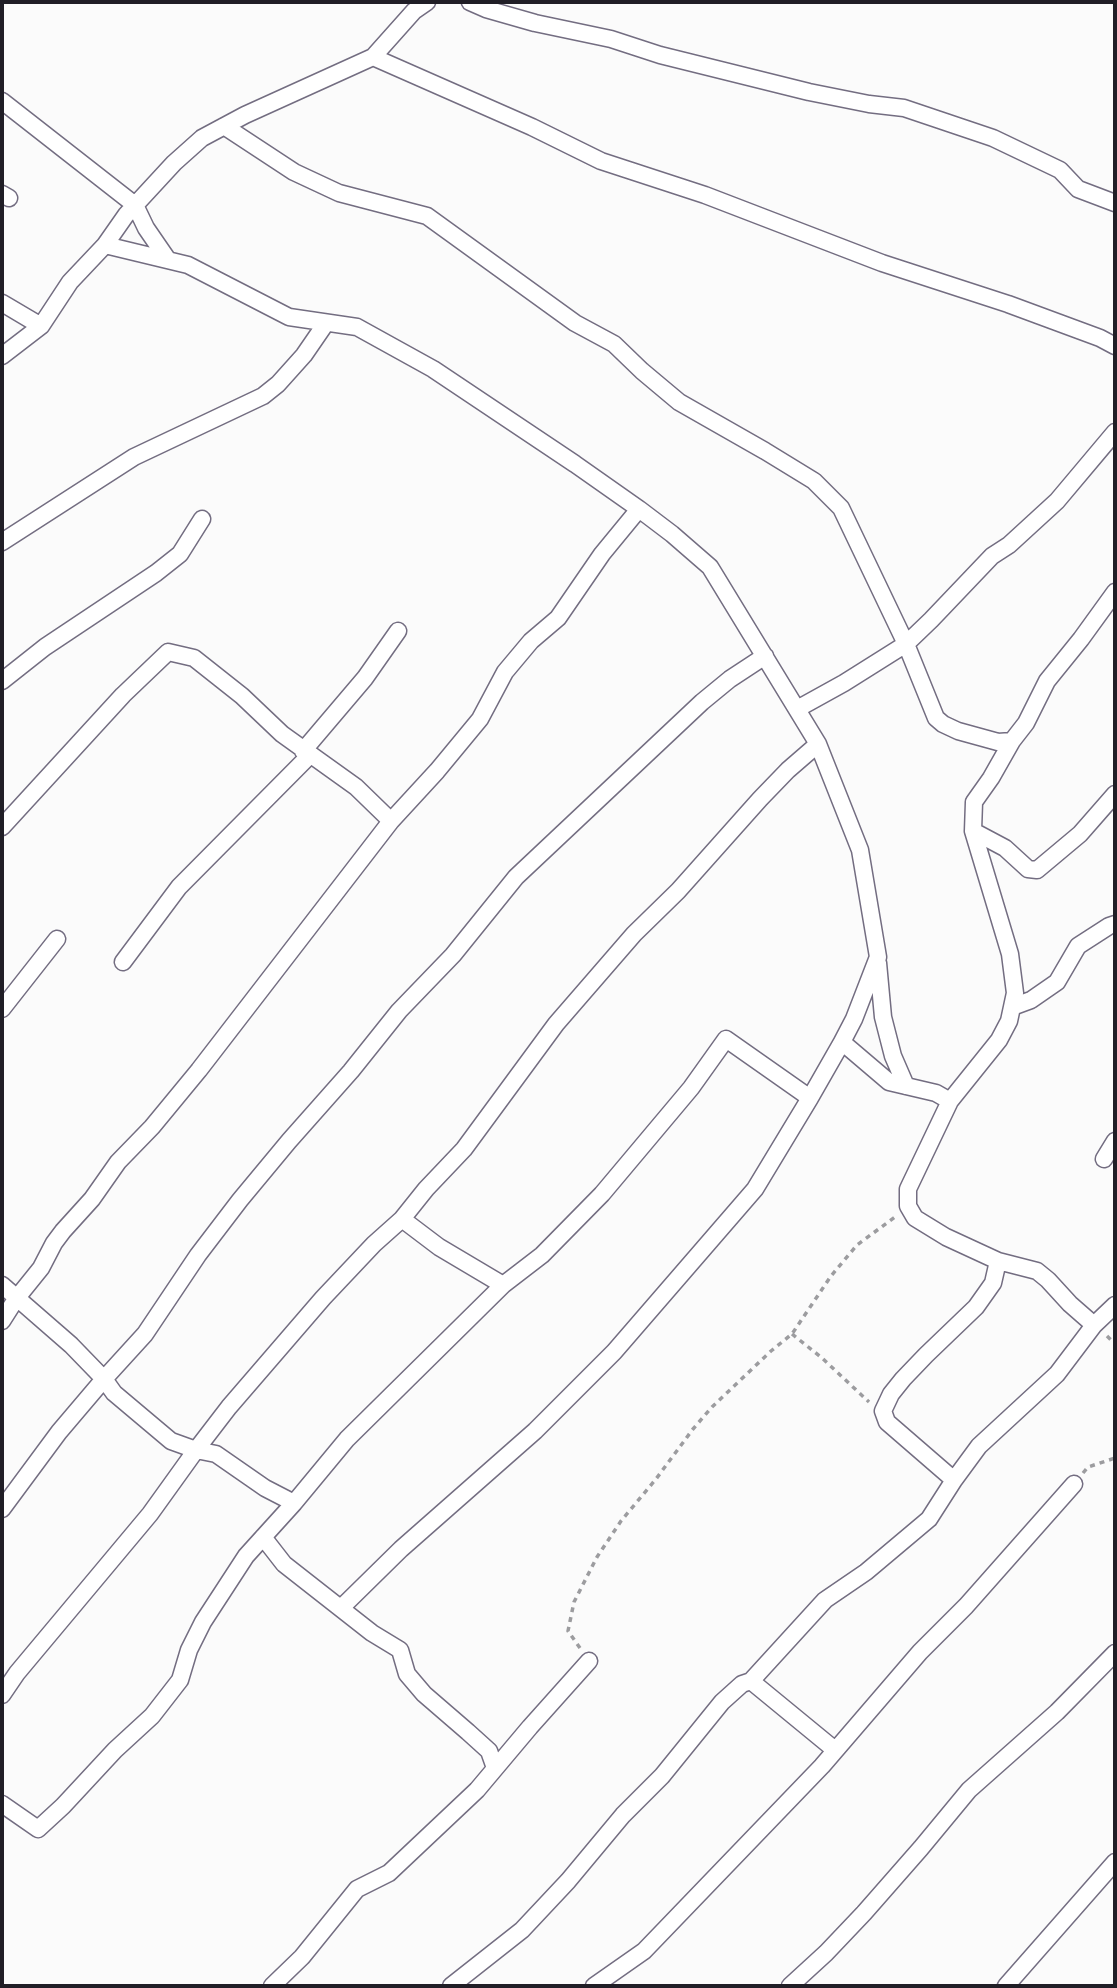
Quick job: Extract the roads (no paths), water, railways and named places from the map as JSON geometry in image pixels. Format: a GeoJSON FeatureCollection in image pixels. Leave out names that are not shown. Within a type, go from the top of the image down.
{"type":"FeatureCollection","features":[{"type":"Feature","properties":{"kind":"street"},"geometry":{"type":"LineString","coordinates":[[2,356],[41,326],[70,282],[105,245],[126,215],[174,163],[202,138],[373,57],[414,11],[427,2]]}},
{"type":"Feature","properties":{"kind":"street"},"geometry":{"type":"LineString","coordinates":[[470,2],[535,23],[611,39],[660,55],[809,92],[904,108],[993,138],[1060,170],[1078,189],[1115,203]]}},
{"type":"Feature","properties":{"kind":"street"},"geometry":{"type":"LineString","coordinates":[[373,57],[532,127],[601,161],[705,195],[882,263],[1008,304],[1115,346]]}},
{"type":"Feature","properties":{"kind":"street"},"geometry":{"type":"LineString","coordinates":[[2,100],[135,205],[146,228],[168,260]]}},
{"type":"Feature","properties":{"kind":"street"},"geometry":{"type":"LineString","coordinates":[[224,126],[294,172],[339,193],[427,216],[575,323],[614,344],[680,402],[814,481],[841,508],[906,643],[936,718],[958,731],[998,742],[1012,741]]}},
{"type":"Feature","properties":{"kind":"street"},"geometry":{"type":"LineString","coordinates":[[105,245],[188,265],[289,317],[357,327],[433,369],[639,509],[710,567],[818,744],[860,850],[878,957],[883,1017],[893,1056],[906,1086]]}},
{"type":"Feature","properties":{"kind":"street"},"geometry":{"type":"LineString","coordinates":[[2,303],[41,326]]}},
{"type":"Feature","properties":{"kind":"street"},"geometry":{"type":"LineString","coordinates":[[2,542],[134,457],[263,396],[278,384],[304,355],[326,323]]}},
{"type":"Feature","properties":{"kind":"street"},"geometry":{"type":"LineString","coordinates":[[797,709],[844,683],[906,643],[992,556],[1009,545],[1057,501],[1115,432]]}},
{"type":"Feature","properties":{"kind":"street"},"geometry":{"type":"LineString","coordinates":[[2,1321],[41,1268],[63,1231],[92,1199],[118,1162],[152,1127],[199,1070],[391,821],[480,719],[505,672],[531,641],[558,618],[602,554],[639,509]]}},
{"type":"Feature","properties":{"kind":"street"},"geometry":{"type":"LineString","coordinates":[[2,681],[45,647],[180,554],[202,519]]}},
{"type":"Feature","properties":{"kind":"street"},"geometry":{"type":"LineString","coordinates":[[1094,1325],[1038,1271],[998,1261],[946,1237],[915,1218],[908,1206],[908,1189],[950,1101],[999,1040],[1009,1021],[1015,993],[1010,954],[973,831],[974,802],[1026,723],[1048,681],[1115,592]]}},
{"type":"Feature","properties":{"kind":"street"},"geometry":{"type":"LineString","coordinates":[[123,962],[179,887],[307,753],[398,631]]}},
{"type":"Feature","properties":{"kind":"street"},"geometry":{"type":"LineString","coordinates":[[2,827],[123,695],[168,652],[194,658],[242,696],[282,734],[356,787],[391,821]]}},
{"type":"Feature","properties":{"kind":"street"},"geometry":{"type":"LineString","coordinates":[[2,1509],[51,1442],[145,1334],[198,1255],[289,1141],[351,1071],[399,1011],[453,955],[516,877],[702,702],[765,656]]}},
{"type":"Feature","properties":{"kind":"street"},"geometry":{"type":"LineString","coordinates":[[2,1695],[17,1673],[150,1514],[229,1407],[323,1298],[401,1219],[464,1149],[556,1024],[596,977],[770,789],[818,744]]}},
{"type":"Feature","properties":{"kind":"street"},"geometry":{"type":"LineString","coordinates":[[973,831],[1005,848],[1028,869],[1037,870],[1080,834],[1115,794]]}},
{"type":"Feature","properties":{"kind":"street"},"geometry":{"type":"LineString","coordinates":[[1012,1007],[1031,1000],[1057,982],[1078,946],[1115,925]]}},
{"type":"Feature","properties":{"kind":"street"},"geometry":{"type":"LineString","coordinates":[[2,1009],[57,939]]}},
{"type":"Feature","properties":{"kind":"street"},"geometry":{"type":"LineString","coordinates":[[342,1608],[401,1549],[536,1431],[614,1352],[755,1189],[842,1042],[878,957]]}},
{"type":"Feature","properties":{"kind":"street"},"geometry":{"type":"LineString","coordinates":[[854,1019],[883,1017]]}},
{"type":"Feature","properties":{"kind":"street"},"geometry":{"type":"LineString","coordinates":[[2,1804],[38,1829],[152,1716],[180,1680],[189,1650],[203,1622],[246,1556],[347,1439],[503,1285],[542,1255],[602,1194],[691,1088],[726,1039],[810,1098]]}},
{"type":"Feature","properties":{"kind":"street"},"geometry":{"type":"LineString","coordinates":[[842,1042],[889,1082],[936,1093],[950,1101]]}},
{"type":"Feature","properties":{"kind":"street"},"geometry":{"type":"LineString","coordinates":[[1104,1159],[1115,1141]]}},
{"type":"Feature","properties":{"kind":"street"},"geometry":{"type":"LineString","coordinates":[[401,1219],[439,1247],[503,1285]]}},
{"type":"Feature","properties":{"kind":"street"},"geometry":{"type":"LineString","coordinates":[[954,1479],[887,1422],[883,1411],[891,1394],[903,1379],[976,1307],[993,1283],[998,1261]]}},
{"type":"Feature","properties":{"kind":"street"},"geometry":{"type":"LineString","coordinates":[[2,1284],[71,1345],[104,1379],[114,1394],[171,1441],[216,1454],[265,1488],[294,1503]]}},
{"type":"Feature","properties":{"kind":"street"},"geometry":{"type":"LineString","coordinates":[[451,1986],[522,1930],[568,1881],[623,1815],[662,1776],[722,1702],[743,1684],[751,1681],[825,1600],[866,1572],[929,1519],[979,1446],[1057,1374],[1094,1325],[1115,1305]]}},
{"type":"Feature","properties":{"kind":"street"},"geometry":{"type":"LineString","coordinates":[[594,1986],[644,1951],[835,1750],[1074,1483]]}},
{"type":"Feature","properties":{"kind":"street"},"geometry":{"type":"LineString","coordinates":[[263,1537],[284,1564],[372,1633],[400,1650],[407,1674],[424,1694],[489,1751],[495,1769]]}},
{"type":"Feature","properties":{"kind":"street"},"geometry":{"type":"LineString","coordinates":[[790,1986],[864,1913],[969,1790],[1057,1712],[1115,1653]]}},
{"type":"Feature","properties":{"kind":"street"},"geometry":{"type":"LineString","coordinates":[[272,1986],[303,1957],[357,1889],[389,1873],[477,1790],[589,1661]]}},
{"type":"Feature","properties":{"kind":"street"},"geometry":{"type":"LineString","coordinates":[[751,1681],[835,1750]]}},
{"type":"Feature","properties":{"kind":"street"},"geometry":{"type":"LineString","coordinates":[[1006,1986],[1115,1862]]}}]}
